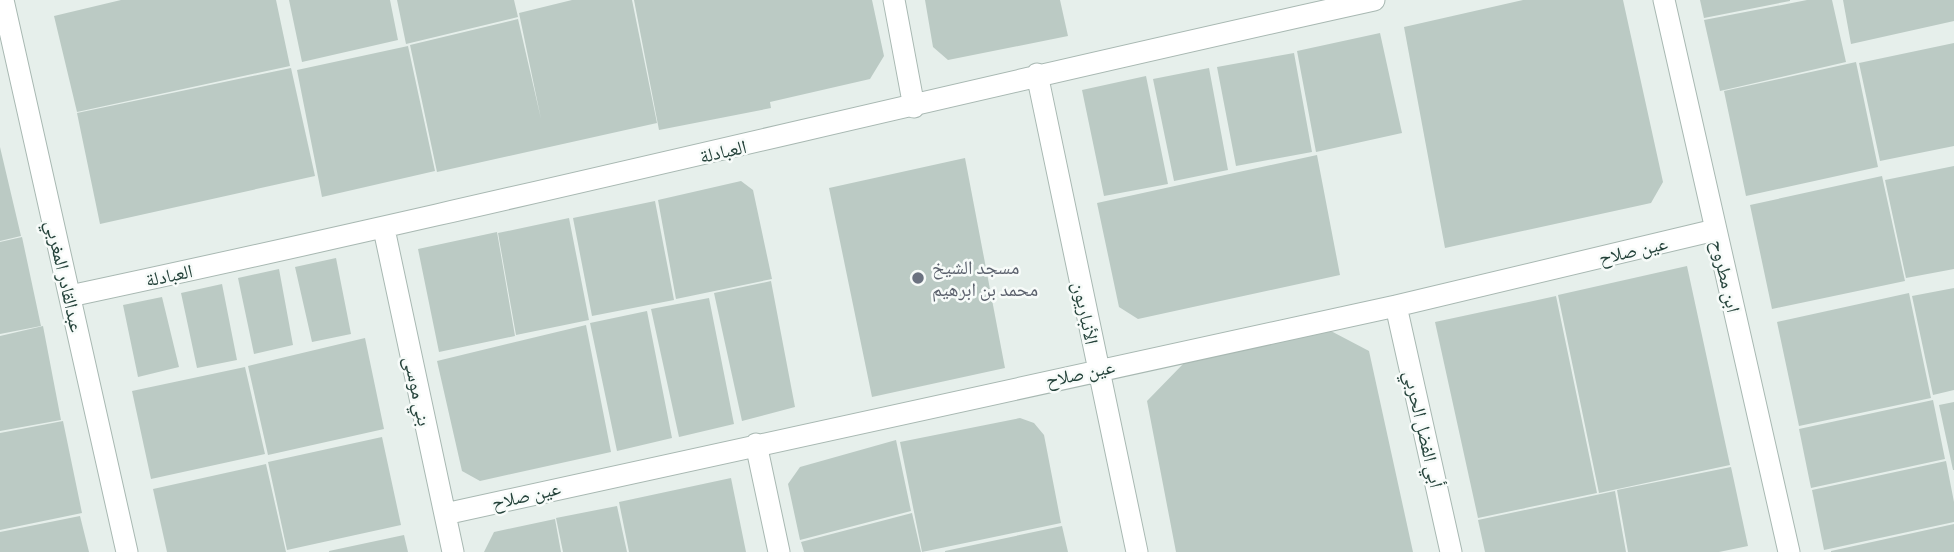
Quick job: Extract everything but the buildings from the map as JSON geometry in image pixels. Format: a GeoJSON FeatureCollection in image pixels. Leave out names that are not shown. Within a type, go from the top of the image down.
{"type":"FeatureCollection","features":[{"type":"Feature","properties":{"kind":"street","name":"عبدالقادر المغربي"},"geometry":{"type":"LineString","coordinates":[[3,0],[127,552]]}},
{"type":"Feature","properties":{"kind":"street"},"geometry":{"type":"LineString","coordinates":[[894,0],[914,107]]}},
{"type":"Feature","properties":{"kind":"street","name":"العبادلة"},"geometry":{"type":"LineString","coordinates":[[70,296],[384,229],[914,107],[1037,74],[1374,0]]}},
{"type":"Feature","properties":{"kind":"street","name":"ابن مطروح"},"geometry":{"type":"LineString","coordinates":[[1664,0],[1789,552]]}},
{"type":"Feature","properties":{"kind":"street","name":"الأنباريون"},"geometry":{"type":"LineString","coordinates":[[1037,74],[1137,552]]}},
{"type":"Feature","properties":{"kind":"street","name":"بني موسى"},"geometry":{"type":"LineString","coordinates":[[384,229],[453,552]]}},
{"type":"Feature","properties":{"kind":"street","name":"عين صلاح"},"geometry":{"type":"LineString","coordinates":[[444,514],[1396,306],[1715,230]]}},
{"type":"Feature","properties":{"kind":"street","name":"أبي الفضل الحربي"},"geometry":{"type":"LineString","coordinates":[[1396,306],[1451,552]]}},
{"type":"Feature","properties":{"kind":"street"},"geometry":{"type":"LineString","coordinates":[[756,444],[779,552]]}},
{"type":"Feature","properties":{"kind":"place","name":"مسجد الشيخ محمد بن ابرهيم"},"geometry":{"type":"Point","coordinates":[918,278]}}]}
